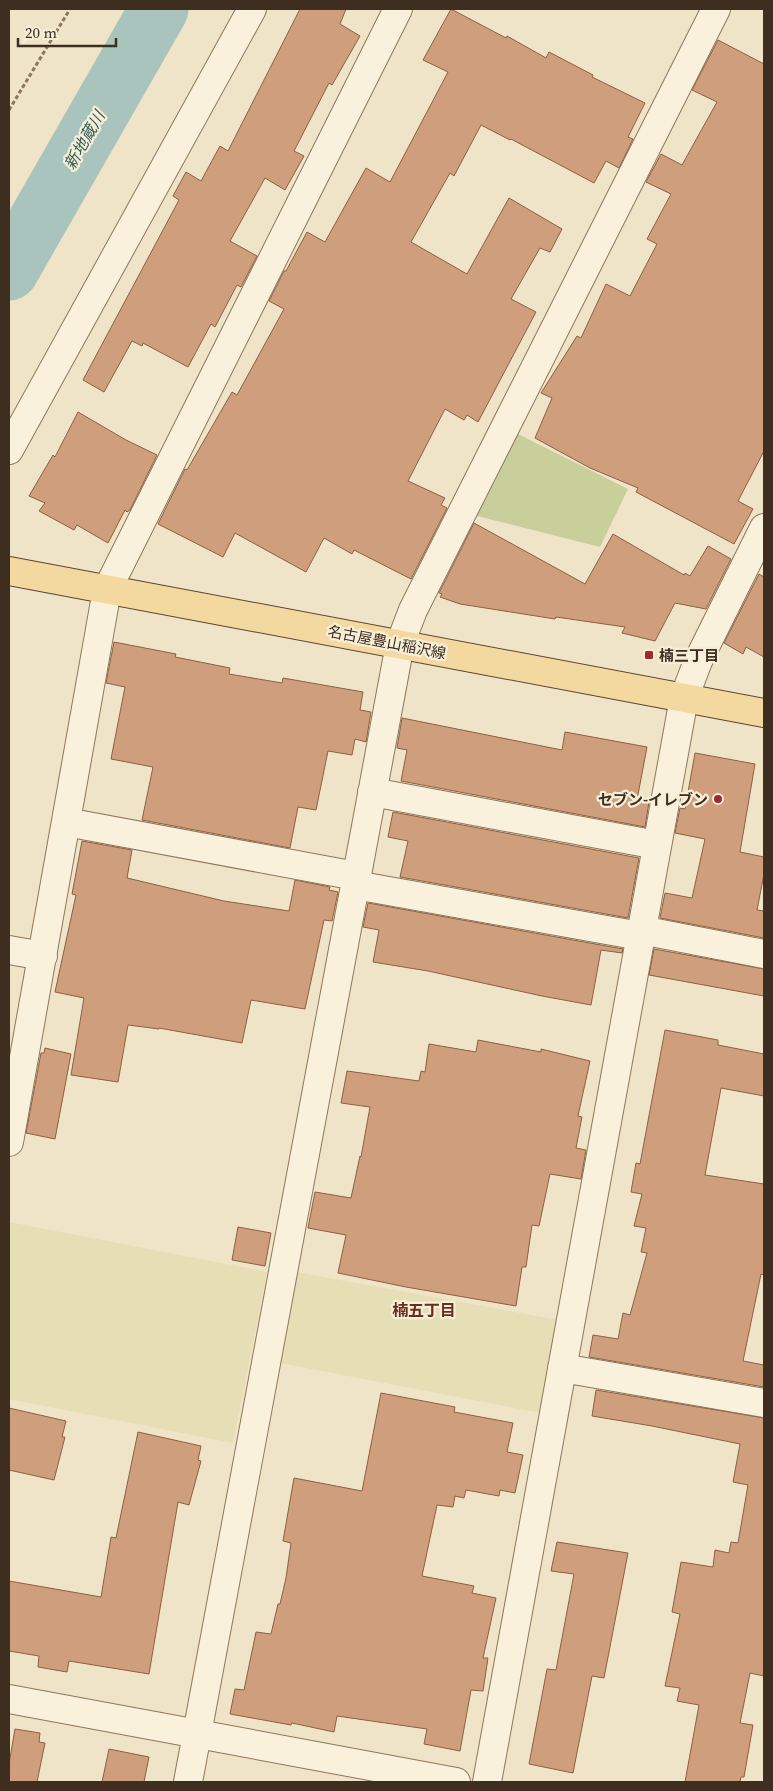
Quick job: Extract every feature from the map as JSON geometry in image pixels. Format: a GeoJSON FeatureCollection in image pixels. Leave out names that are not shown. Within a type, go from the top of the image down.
{"type":"FeatureCollection","features":[{"type":"Feature","properties":{"kind":"main road","name":"名古屋豊山稲沢線"},"geometry":{"type":"LineString","coordinates":[[9,571],[764,713]]}},
{"type":"Feature","properties":{"kind":"street"},"geometry":{"type":"LineString","coordinates":[[9,450],[252,9]]}},
{"type":"Feature","properties":{"kind":"street"},"geometry":{"type":"LineString","coordinates":[[9,1142],[107,590],[398,9]]}},
{"type":"Feature","properties":{"kind":"street"},"geometry":{"type":"LineString","coordinates":[[188,1782],[400,644],[413,610],[716,9]]}},
{"type":"Feature","properties":{"kind":"street"},"geometry":{"type":"LineString","coordinates":[[487,1782],[684,698],[698,662],[764,528]]}},
{"type":"Feature","properties":{"kind":"street"},"geometry":{"type":"LineString","coordinates":[[372,792],[657,845]]}},
{"type":"Feature","properties":{"kind":"street"},"geometry":{"type":"LineString","coordinates":[[66,822],[356,880],[764,954]]}},
{"type":"Feature","properties":{"kind":"street"},"geometry":{"type":"LineString","coordinates":[[9,950],[43,956]]}},
{"type":"Feature","properties":{"kind":"street"},"geometry":{"type":"LineString","coordinates":[[562,1368],[764,1403]]}},
{"type":"Feature","properties":{"kind":"street"},"geometry":{"type":"LineString","coordinates":[[9,1699],[456,1782]]}},
{"type":"Feature","properties":{"kind":"path"},"geometry":{"type":"LineString","coordinates":[[9,110],[70,9]]}},
{"type":"Feature","properties":{"kind":"shaded area"},"geometry":{"type":"Polygon","coordinates":[[[9,1222],[267,1272],[233,1443],[9,1399],[9,1222]]]}},
{"type":"Feature","properties":{"kind":"shaded area"},"geometry":{"type":"Polygon","coordinates":[[[296,1272],[559,1320],[541,1413],[280,1363],[296,1272]]]}},
{"type":"Feature","properties":{"kind":"green space"},"geometry":{"type":"Polygon","coordinates":[[[510,430],[628,489],[600,547],[469,514],[510,430]]]}},
{"type":"Feature","properties":{"kind":"building"},"geometry":{"type":"Polygon","coordinates":[[[300,9],[346,9],[340,24],[360,36],[332,85],[329,83],[294,151],[304,156],[285,190],[265,178],[230,241],[257,256],[241,287],[237,285],[215,327],[211,324],[188,367],[143,343],[142,346],[132,341],[104,392],[83,380],[179,200],[173,196],[186,172],[201,181],[220,146],[228,151],[300,9]]]}},
{"type":"Feature","properties":{"kind":"building"},"geometry":{"type":"Polygon","coordinates":[[[451,9],[506,38],[507,36],[546,58],[549,52],[593,75],[592,77],[645,103],[628,137],[633,139],[619,168],[606,161],[594,183],[481,125],[454,176],[450,173],[411,242],[467,274],[509,198],[562,229],[550,252],[540,248],[511,299],[536,312],[478,422],[467,415],[464,420],[445,409],[408,481],[445,498],[441,505],[447,508],[411,579],[354,550],[352,554],[324,538],[306,572],[235,533],[223,557],[158,524],[185,469],[187,470],[232,392],[237,395],[284,309],[269,301],[307,232],[325,242],[366,168],[390,182],[448,72],[423,60],[451,9]]]}},
{"type":"Feature","properties":{"kind":"building"},"geometry":{"type":"Polygon","coordinates":[[[718,40],[764,64],[764,451],[738,501],[753,509],[734,544],[636,492],[638,488],[590,468],[535,438],[552,398],[541,393],[577,336],[581,338],[606,284],[630,296],[657,244],[647,239],[671,194],[646,182],[661,154],[682,165],[717,102],[692,90],[718,40]]]}},
{"type":"Feature","properties":{"kind":"building"},"geometry":{"type":"Polygon","coordinates":[[[78,412],[126,440],[157,455],[130,510],[127,512],[125,510],[108,543],[77,525],[74,530],[39,511],[45,503],[29,496],[53,455],[55,457],[78,412]]]}},
{"type":"Feature","properties":{"kind":"building"},"geometry":{"type":"Polygon","coordinates":[[[474,523],[585,584],[613,534],[684,575],[685,573],[690,576],[708,546],[731,559],[706,609],[675,603],[655,641],[622,633],[625,627],[556,617],[555,619],[460,604],[440,597],[442,594],[439,593],[474,523]]]}},
{"type":"Feature","properties":{"kind":"building"},"geometry":{"type":"Polygon","coordinates":[[[759,574],[764,577],[764,657],[746,647],[743,654],[724,643],[759,574]]]}},
{"type":"Feature","properties":{"kind":"building"},"geometry":{"type":"Polygon","coordinates":[[[114,642],[176,654],[175,657],[230,668],[229,674],[282,683],[283,678],[363,692],[360,710],[371,712],[366,742],[355,739],[352,755],[328,751],[316,810],[298,807],[290,848],[142,820],[153,767],[111,759],[125,687],[106,683],[114,642]]]}},
{"type":"Feature","properties":{"kind":"building"},"geometry":{"type":"Polygon","coordinates":[[[402,718],[562,750],[565,732],[647,747],[637,800],[649,802],[645,827],[401,781],[407,750],[397,748],[402,718]]]}},
{"type":"Feature","properties":{"kind":"building"},"geometry":{"type":"Polygon","coordinates":[[[695,753],[755,764],[740,852],[764,857],[764,874],[757,910],[764,911],[764,938],[660,918],[665,893],[692,898],[705,839],[675,833],[680,808],[685,809],[695,753]]]}},
{"type":"Feature","properties":{"kind":"building"},"geometry":{"type":"Polygon","coordinates":[[[393,812],[639,858],[628,918],[400,877],[408,841],[388,837],[393,812]]]}},
{"type":"Feature","properties":{"kind":"building"},"geometry":{"type":"Polygon","coordinates":[[[82,841],[132,850],[127,878],[224,901],[289,911],[295,880],[330,887],[329,890],[338,892],[332,921],[324,920],[305,1009],[251,1000],[242,1043],[159,1028],[128,1025],[118,1082],[71,1075],[84,998],[55,992],[76,895],[72,894],[82,841]]]}},
{"type":"Feature","properties":{"kind":"building"},"geometry":{"type":"Polygon","coordinates":[[[368,903],[623,949],[622,953],[601,950],[591,1005],[428,971],[373,962],[379,930],[363,927],[368,903]]]}},
{"type":"Feature","properties":{"kind":"building"},"geometry":{"type":"Polygon","coordinates":[[[654,949],[764,969],[764,996],[649,975],[654,949]]]}},
{"type":"Feature","properties":{"kind":"building"},"geometry":{"type":"Polygon","coordinates":[[[665,1030],[718,1040],[718,1045],[764,1054],[764,1096],[721,1088],[705,1175],[764,1184],[764,1275],[761,1274],[743,1361],[764,1365],[764,1387],[589,1357],[593,1335],[618,1339],[623,1313],[630,1315],[647,1253],[641,1252],[646,1228],[634,1226],[642,1194],[631,1192],[636,1163],[640,1164],[665,1030]]]}},
{"type":"Feature","properties":{"kind":"building"},"geometry":{"type":"Polygon","coordinates":[[[478,1040],[541,1052],[541,1049],[590,1061],[578,1116],[582,1117],[576,1148],[586,1150],[581,1179],[550,1174],[539,1226],[532,1225],[526,1267],[522,1267],[516,1306],[338,1273],[346,1235],[308,1228],[315,1192],[351,1198],[370,1107],[341,1103],[347,1071],[419,1081],[421,1071],[425,1072],[429,1044],[476,1052],[478,1040]]]}},
{"type":"Feature","properties":{"kind":"building"},"geometry":{"type":"Polygon","coordinates":[[[45,1048],[71,1054],[55,1139],[26,1133],[41,1053],[44,1053],[45,1048]]]}},
{"type":"Feature","properties":{"kind":"building"},"geometry":{"type":"Polygon","coordinates":[[[238,1227],[271,1233],[265,1266],[232,1260],[238,1227]]]}},
{"type":"Feature","properties":{"kind":"building"},"geometry":{"type":"Polygon","coordinates":[[[596,1390],[764,1418],[764,1676],[750,1673],[740,1723],[753,1725],[744,1777],[741,1777],[740,1782],[685,1782],[699,1705],[677,1701],[680,1688],[665,1686],[680,1614],[672,1612],[681,1562],[713,1567],[715,1550],[729,1553],[731,1542],[738,1543],[748,1485],[733,1482],[740,1444],[592,1416],[596,1390]]]}},
{"type":"Feature","properties":{"kind":"building"},"geometry":{"type":"Polygon","coordinates":[[[381,1393],[455,1407],[454,1412],[513,1423],[507,1452],[523,1455],[515,1493],[500,1490],[499,1496],[466,1490],[464,1498],[455,1496],[453,1507],[437,1505],[422,1576],[474,1586],[472,1593],[496,1598],[483,1658],[488,1658],[483,1691],[471,1690],[460,1751],[424,1744],[427,1729],[337,1716],[334,1732],[292,1723],[291,1725],[230,1714],[235,1689],[244,1690],[256,1632],[271,1634],[278,1604],[280,1604],[291,1543],[283,1541],[294,1478],[362,1491],[381,1393]]]}},
{"type":"Feature","properties":{"kind":"building"},"geometry":{"type":"Polygon","coordinates":[[[9,1408],[66,1421],[62,1437],[65,1437],[54,1480],[9,1470],[9,1408]]]}},
{"type":"Feature","properties":{"kind":"building"},"geometry":{"type":"Polygon","coordinates":[[[138,1432],[201,1446],[198,1460],[201,1461],[189,1505],[178,1502],[149,1674],[69,1661],[67,1672],[38,1667],[39,1656],[9,1651],[9,1581],[101,1597],[111,1537],[116,1538],[138,1432]]]}},
{"type":"Feature","properties":{"kind":"building"},"geometry":{"type":"Polygon","coordinates":[[[557,1542],[628,1553],[604,1678],[592,1676],[573,1773],[529,1764],[547,1669],[556,1670],[574,1574],[551,1571],[557,1542]]]}},
{"type":"Feature","properties":{"kind":"building"},"geometry":{"type":"Polygon","coordinates":[[[15,1729],[40,1733],[39,1742],[45,1743],[37,1782],[9,1782],[9,1764],[15,1729]]]}},
{"type":"Feature","properties":{"kind":"building"},"geometry":{"type":"Polygon","coordinates":[[[109,1749],[149,1757],[144,1782],[102,1782],[109,1749]]]}},
{"type":"Feature","properties":{"kind":"waterway","name":"新地蔵川"},"geometry":{"type":"LineString","coordinates":[[9,271],[159,9]]}},
{"type":"Feature","properties":{"kind":"place","name":"楠三丁目"},"geometry":{"type":"Point","coordinates":[649,655]}},
{"type":"Feature","properties":{"kind":"place","name":"セブン-イレブン"},"geometry":{"type":"Point","coordinates":[718,799]}},
{"type":"Feature","properties":{"kind":"district","name":"楠五丁目"},"geometry":{"type":"Point","coordinates":[424,1310]}}]}
